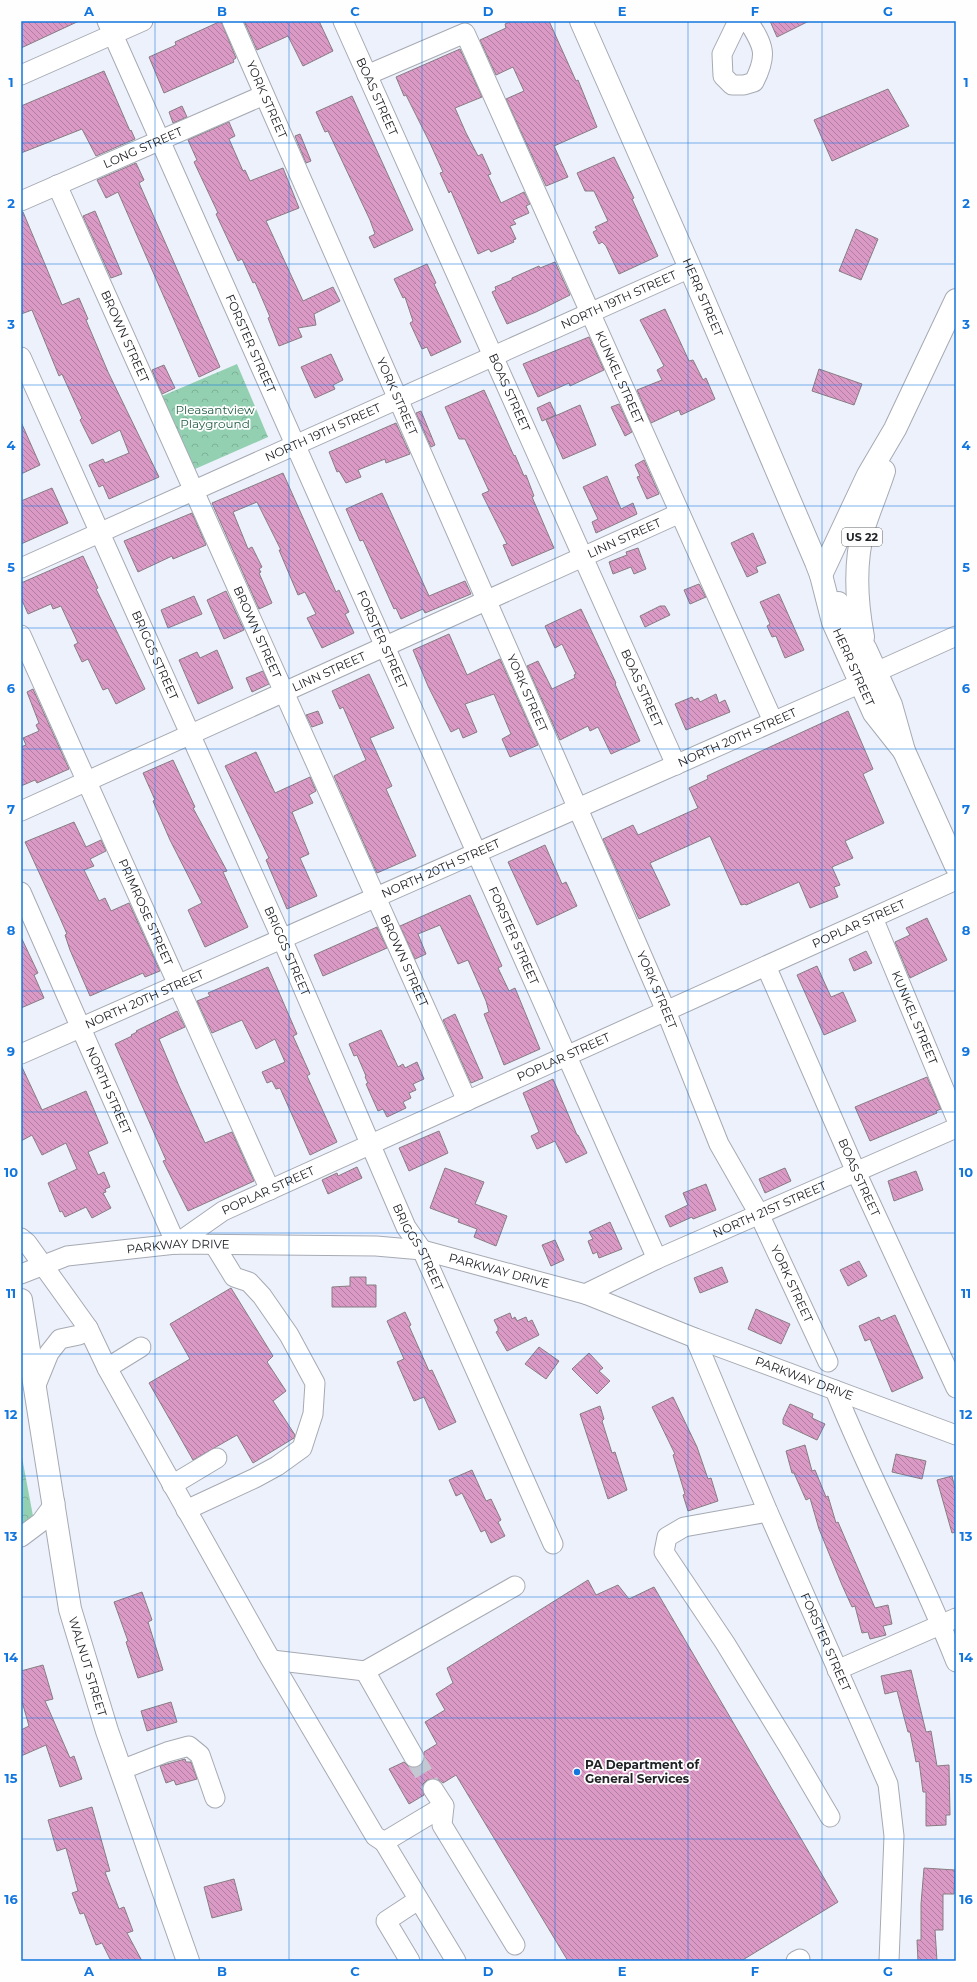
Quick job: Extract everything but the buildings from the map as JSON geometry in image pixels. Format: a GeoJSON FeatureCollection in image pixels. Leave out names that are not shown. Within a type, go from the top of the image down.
{"type":"FeatureCollection","features":[{"type":"Feature","properties":{"kind":"main road","name":"HERR STREET"},"geometry":{"type":"LineString","coordinates":[[581,21],[690,268],[821,575],[866,650],[868,678]]}},
{"type":"Feature","properties":{"kind":"main road","name":"US 22"},"geometry":{"type":"LineString","coordinates":[[821,575],[868,475],[896,429],[956,300]]}},
{"type":"Feature","properties":{"kind":"main road","name":"US 22"},"geometry":{"type":"LineString","coordinates":[[866,650],[858,606],[858,560],[864,527],[881,481],[896,429]]}},
{"type":"Feature","properties":{"kind":"main road","name":"HERR STREET"},"geometry":{"type":"LineString","coordinates":[[821,575],[833,622],[868,678],[891,705],[904,751],[956,866]]}},
{"type":"Feature","properties":{"kind":"main road","name":"WALNUT STREET"},"geometry":{"type":"LineString","coordinates":[[21,1300],[55,1503],[70,1609],[107,1731],[188,1961]]}},
{"type":"Feature","properties":{"kind":"street"},"geometry":{"type":"LineString","coordinates":[[21,75],[110,28],[143,21]]}},
{"type":"Feature","properties":{"kind":"street","name":"YORK STREET"},"geometry":{"type":"LineString","coordinates":[[232,21],[666,1011],[720,1144],[759,1214],[828,1362]]}},
{"type":"Feature","properties":{"kind":"street","name":"BOAS STREET"},"geometry":{"type":"LineString","coordinates":[[343,21],[676,765]]}},
{"type":"Feature","properties":{"kind":"street"},"geometry":{"type":"LineString","coordinates":[[738,21],[722,54],[722,76],[732,85],[744,85],[754,82],[760,70],[764,53],[756,33],[748,21]]}},
{"type":"Feature","properties":{"kind":"street","name":"FORSTER STREET"},"geometry":{"type":"LineString","coordinates":[[110,28],[657,1259]]}},
{"type":"Feature","properties":{"kind":"street","name":"KUNKEL STREET"},"geometry":{"type":"LineString","coordinates":[[367,75],[465,33],[773,721]]}},
{"type":"Feature","properties":{"kind":"street","name":"LONG STREET"},"geometry":{"type":"LineString","coordinates":[[21,201],[264,95]]}},
{"type":"Feature","properties":{"kind":"street","name":"BROWN STREET"},"geometry":{"type":"LineString","coordinates":[[57,186],[467,1101]]}},
{"type":"Feature","properties":{"kind":"street","name":"NORTH 19TH STREET"},"geometry":{"type":"LineString","coordinates":[[21,568],[690,268]]}},
{"type":"Feature","properties":{"kind":"street","name":"BRIGGS STREET"},"geometry":{"type":"LineString","coordinates":[[21,357],[282,939],[406,1227],[422,1250],[553,1544]]}},
{"type":"Feature","properties":{"kind":"street","name":"LINN STREET"},"geometry":{"type":"LineString","coordinates":[[21,811],[680,513]]}},
{"type":"Feature","properties":{"kind":"street","name":"PRIMROSE STREET"},"geometry":{"type":"LineString","coordinates":[[21,635],[270,1190]]}},
{"type":"Feature","properties":{"kind":"street","name":"NORTH 20TH STREET"},"geometry":{"type":"LineString","coordinates":[[21,1054],[676,765],[868,678],[956,636]]}},
{"type":"Feature","properties":{"kind":"street","name":"POPLAR STREET"},"geometry":{"type":"LineString","coordinates":[[176,1244],[223,1211],[956,880]]}},
{"type":"Feature","properties":{"kind":"street","name":"NORTH STREET"},"geometry":{"type":"LineString","coordinates":[[21,892],[176,1244]]}},
{"type":"Feature","properties":{"kind":"street","name":"KUNKEL STREET"},"geometry":{"type":"LineString","coordinates":[[873,918],[956,1118]]}},
{"type":"Feature","properties":{"kind":"street","name":"BOAS STREET"},"geometry":{"type":"LineString","coordinates":[[766,966],[856,1172],[954,1379]]}},
{"type":"Feature","properties":{"kind":"street","name":"NORTH 21ST STREET"},"geometry":{"type":"LineString","coordinates":[[584,1294],[657,1259],[956,1128]]}},
{"type":"Feature","properties":{"kind":"street"},"geometry":{"type":"LineString","coordinates":[[21,1238],[27,1243],[88,1328],[106,1368],[272,1660],[375,1836],[384,1842],[456,1961]]}},
{"type":"Feature","properties":{"kind":"street","name":"PARKWAY DRIVE"},"geometry":{"type":"LineString","coordinates":[[21,1274],[67,1256],[176,1244],[215,1246],[376,1246],[422,1250],[584,1294],[695,1338],[956,1435]]}},
{"type":"Feature","properties":{"kind":"street"},"geometry":{"type":"LineString","coordinates":[[186,1510],[278,1466],[302,1448],[313,1414],[316,1383],[289,1335],[262,1296],[249,1282],[234,1277],[215,1246]]}},
{"type":"Feature","properties":{"kind":"street"},"geometry":{"type":"LineString","coordinates":[[36,1385],[49,1353],[60,1339],[79,1335],[88,1328]]}},
{"type":"Feature","properties":{"kind":"street","name":"FORSTER STREET"},"geometry":{"type":"LineString","coordinates":[[695,1338],[768,1512],[888,1784],[894,1836],[889,1961]]}},
{"type":"Feature","properties":{"kind":"street"},"geometry":{"type":"LineString","coordinates":[[106,1368],[141,1347]]}},
{"type":"Feature","properties":{"kind":"street"},"geometry":{"type":"LineString","coordinates":[[836,1390],[863,1456],[949,1621],[956,1662]]}},
{"type":"Feature","properties":{"kind":"street"},"geometry":{"type":"LineString","coordinates":[[172,1486],[217,1458]]}},
{"type":"Feature","properties":{"kind":"street"},"geometry":{"type":"LineString","coordinates":[[21,1537],[41,1522],[55,1503]]}},
{"type":"Feature","properties":{"kind":"street"},"geometry":{"type":"LineString","coordinates":[[768,1512],[684,1527],[667,1538],[664,1552],[687,1584],[790,1748],[830,1817]]}},
{"type":"Feature","properties":{"kind":"street"},"geometry":{"type":"LineString","coordinates":[[272,1660],[365,1671],[515,1586]]}},
{"type":"Feature","properties":{"kind":"street"},"geometry":{"type":"LineString","coordinates":[[837,1670],[949,1621]]}},
{"type":"Feature","properties":{"kind":"street"},"geometry":{"type":"LineString","coordinates":[[365,1671],[414,1757]]}},
{"type":"Feature","properties":{"kind":"street"},"geometry":{"type":"LineString","coordinates":[[121,1770],[166,1752],[189,1746],[200,1755],[215,1798]]}},
{"type":"Feature","properties":{"kind":"street"},"geometry":{"type":"LineString","coordinates":[[433,1789],[444,1806],[442,1825],[515,1945]]}},
{"type":"Feature","properties":{"kind":"street"},"geometry":{"type":"LineString","coordinates":[[384,1842],[444,1806]]}},
{"type":"Feature","properties":{"kind":"street"},"geometry":{"type":"LineString","coordinates":[[410,1961],[386,1921],[418,1900]]}},
{"type":"Feature","properties":{"kind":"green space","name":"Pleasantview Playground"},"geometry":{"type":"Polygon","coordinates":[[[237,364],[268,437],[195,469],[162,396],[237,364]]]}},
{"type":"Feature","properties":{"kind":"green space"},"geometry":{"type":"Polygon","coordinates":[[[21,1452],[33,1516],[21,1528],[21,1452]]]}},
{"type":"Feature","properties":{"kind":"tunnel"},"geometry":{"type":"LineString","coordinates":[[414,1757],[433,1789]]}},
{"type":"Feature","properties":{"kind":"place","name":"PA Department of General Services"},"geometry":{"type":"Point","coordinates":[577,1772]}}]}
